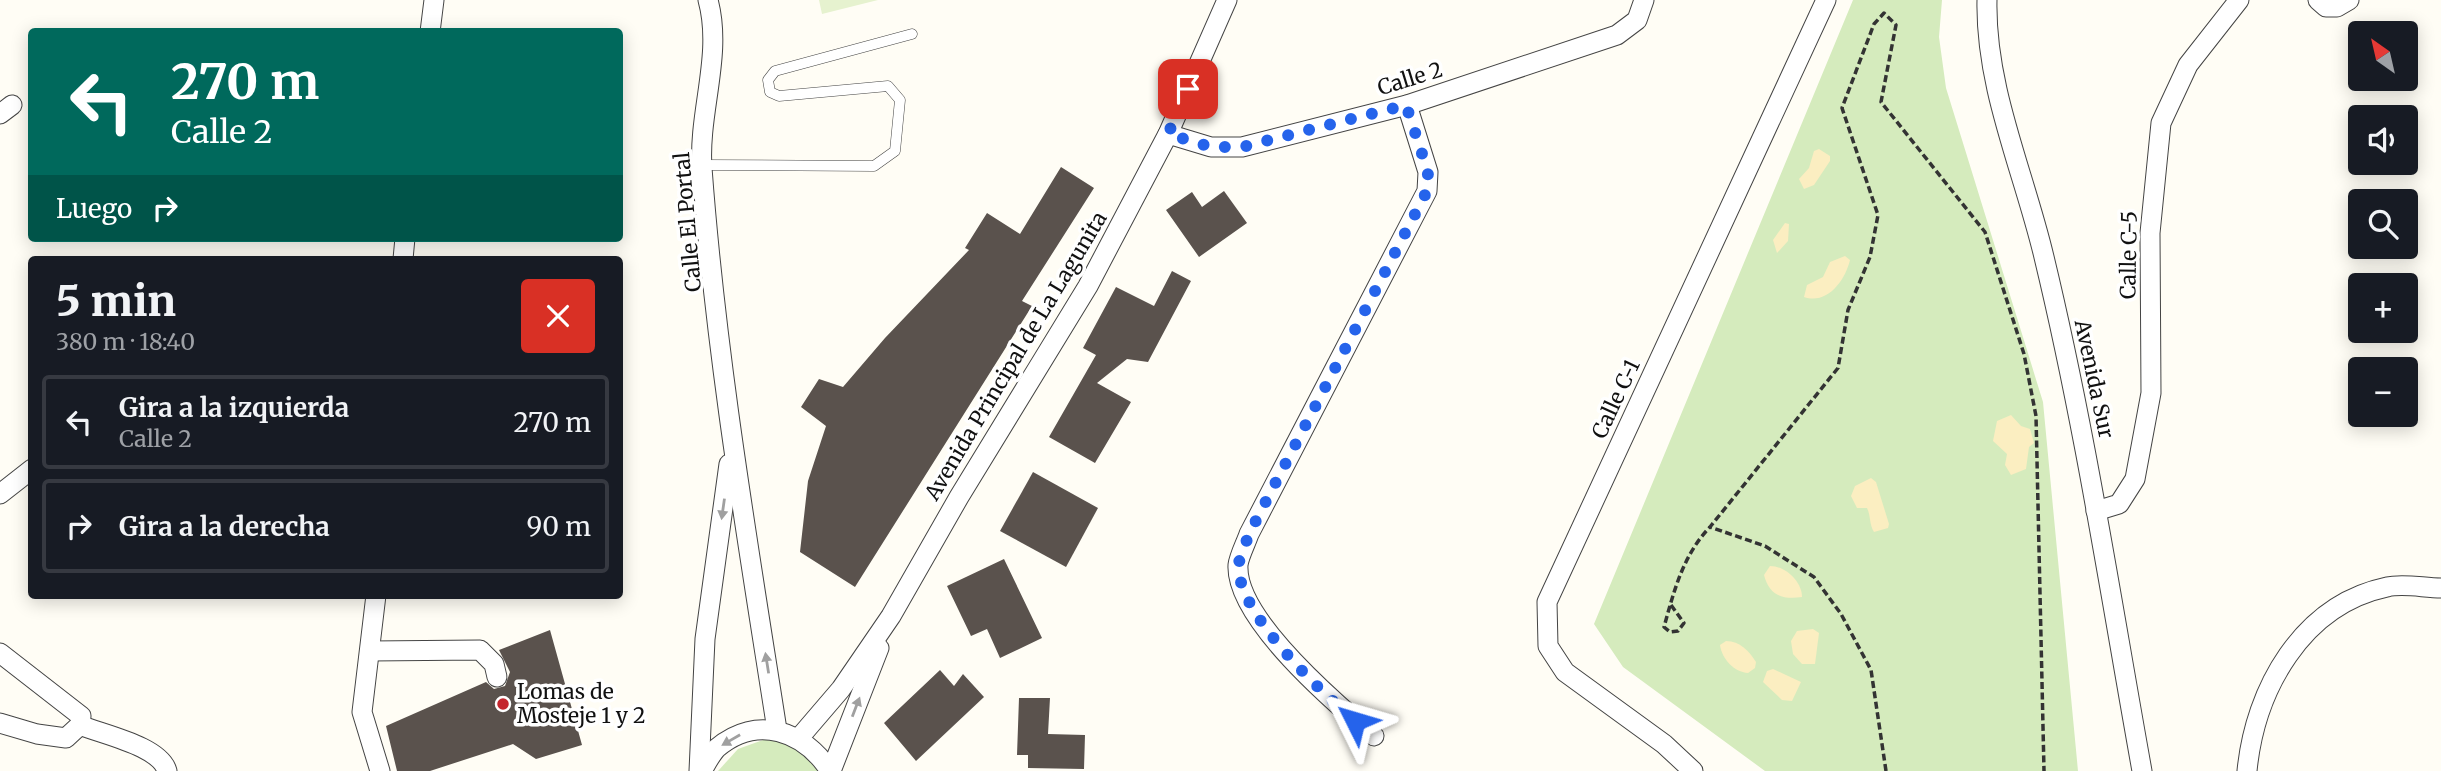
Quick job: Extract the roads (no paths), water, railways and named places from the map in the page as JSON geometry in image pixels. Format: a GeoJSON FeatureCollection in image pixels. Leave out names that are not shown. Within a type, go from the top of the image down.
{"type":"FeatureCollection","features":[{"type":"Feature","properties":{"kind":"street"},"geometry":{"type":"LineString","coordinates":[[430,28],[434,0]]}},
{"type":"Feature","properties":{"kind":"street","name":"Calle El Portal"},"geometry":{"type":"LineString","coordinates":[[708,0],[714,24],[701,165],[733,442],[777,730]]}},
{"type":"Feature","properties":{"kind":"street","name":"Avenida Principal de La Lagunita"},"geometry":{"type":"LineString","coordinates":[[799,738],[841,689],[891,617],[959,497],[1088,286],[1168,134],[1227,0]]}},
{"type":"Feature","properties":{"kind":"street","name":"Calle 2"},"geometry":{"type":"LineString","coordinates":[[1168,134],[1211,147],[1242,147],[1406,105],[1617,35],[1637,20],[1644,0]]}},
{"type":"Feature","properties":{"kind":"street","name":"Calle C-1"},"geometry":{"type":"LineString","coordinates":[[1693,771],[1664,744],[1565,672],[1548,646],[1547,602],[1826,0]]}},
{"type":"Feature","properties":{"kind":"street","name":"Avenida Sur"},"geometry":{"type":"LineString","coordinates":[[1987,0],[1989,58],[2044,255],[2096,511],[2141,771]]}},
{"type":"Feature","properties":{"kind":"street","name":"Calle C-5"},"geometry":{"type":"LineString","coordinates":[[2096,511],[2119,504],[2135,479],[2151,393],[2150,233],[2161,122],[2188,65],[2239,0]]}},
{"type":"Feature","properties":{"kind":"street"},"geometry":{"type":"LineString","coordinates":[[2318,0],[2326,7],[2337,7],[2349,0]]}},
{"type":"Feature","properties":{"kind":"street"},"geometry":{"type":"LineString","coordinates":[[1374,736],[1318,690],[1249,607],[1238,566],[1249,534],[1427,191],[1428,172],[1406,105]]}},
{"type":"Feature","properties":{"kind":"street","name":"Calle El Portal"},"geometry":{"type":"LineString","coordinates":[[700,771],[705,639],[733,442]]}},
{"type":"Feature","properties":{"kind":"street"},"geometry":{"type":"LineString","coordinates":[[0,494],[28,472]]}},
{"type":"Feature","properties":{"kind":"street"},"geometry":{"type":"LineString","coordinates":[[2247,771],[2249,750],[2261,709],[2276,673],[2312,626],[2334,606],[2390,586],[2441,588]]}},
{"type":"Feature","properties":{"kind":"street"},"geometry":{"type":"LineString","coordinates":[[376,599],[362,712],[380,771]]}},
{"type":"Feature","properties":{"kind":"street","name":"Avenida Principal de La Lagunita"},"geometry":{"type":"LineString","coordinates":[[831,771],[891,617]]}},
{"type":"Feature","properties":{"kind":"street"},"geometry":{"type":"LineString","coordinates":[[369,651],[480,650],[494,664],[498,677]]}},
{"type":"Feature","properties":{"kind":"street"},"geometry":{"type":"LineString","coordinates":[[0,653],[81,716],[80,725],[66,738],[37,734],[0,723]]}},
{"type":"Feature","properties":{"kind":"street"},"geometry":{"type":"LineString","coordinates":[[80,725],[141,746],[156,754],[167,771]]}},
{"type":"Feature","properties":{"kind":"street","name":"Avenida Principal de La Lagunita"},"geometry":{"type":"LineString","coordinates":[[700,771],[716,749],[745,732],[777,730],[799,738],[818,752],[831,771]]}},
{"type":"Feature","properties":{"kind":"lane"},"geometry":{"type":"LineString","coordinates":[[701,165],[860,168],[887,159],[895,151],[900,100],[888,86],[779,96],[770,92],[768,80],[775,71],[912,34]]}},
{"type":"Feature","properties":{"kind":"place","name":"Lomas de Mosteje 1 y 2"},"geometry":{"type":"Point","coordinates":[503,704]}}]}
